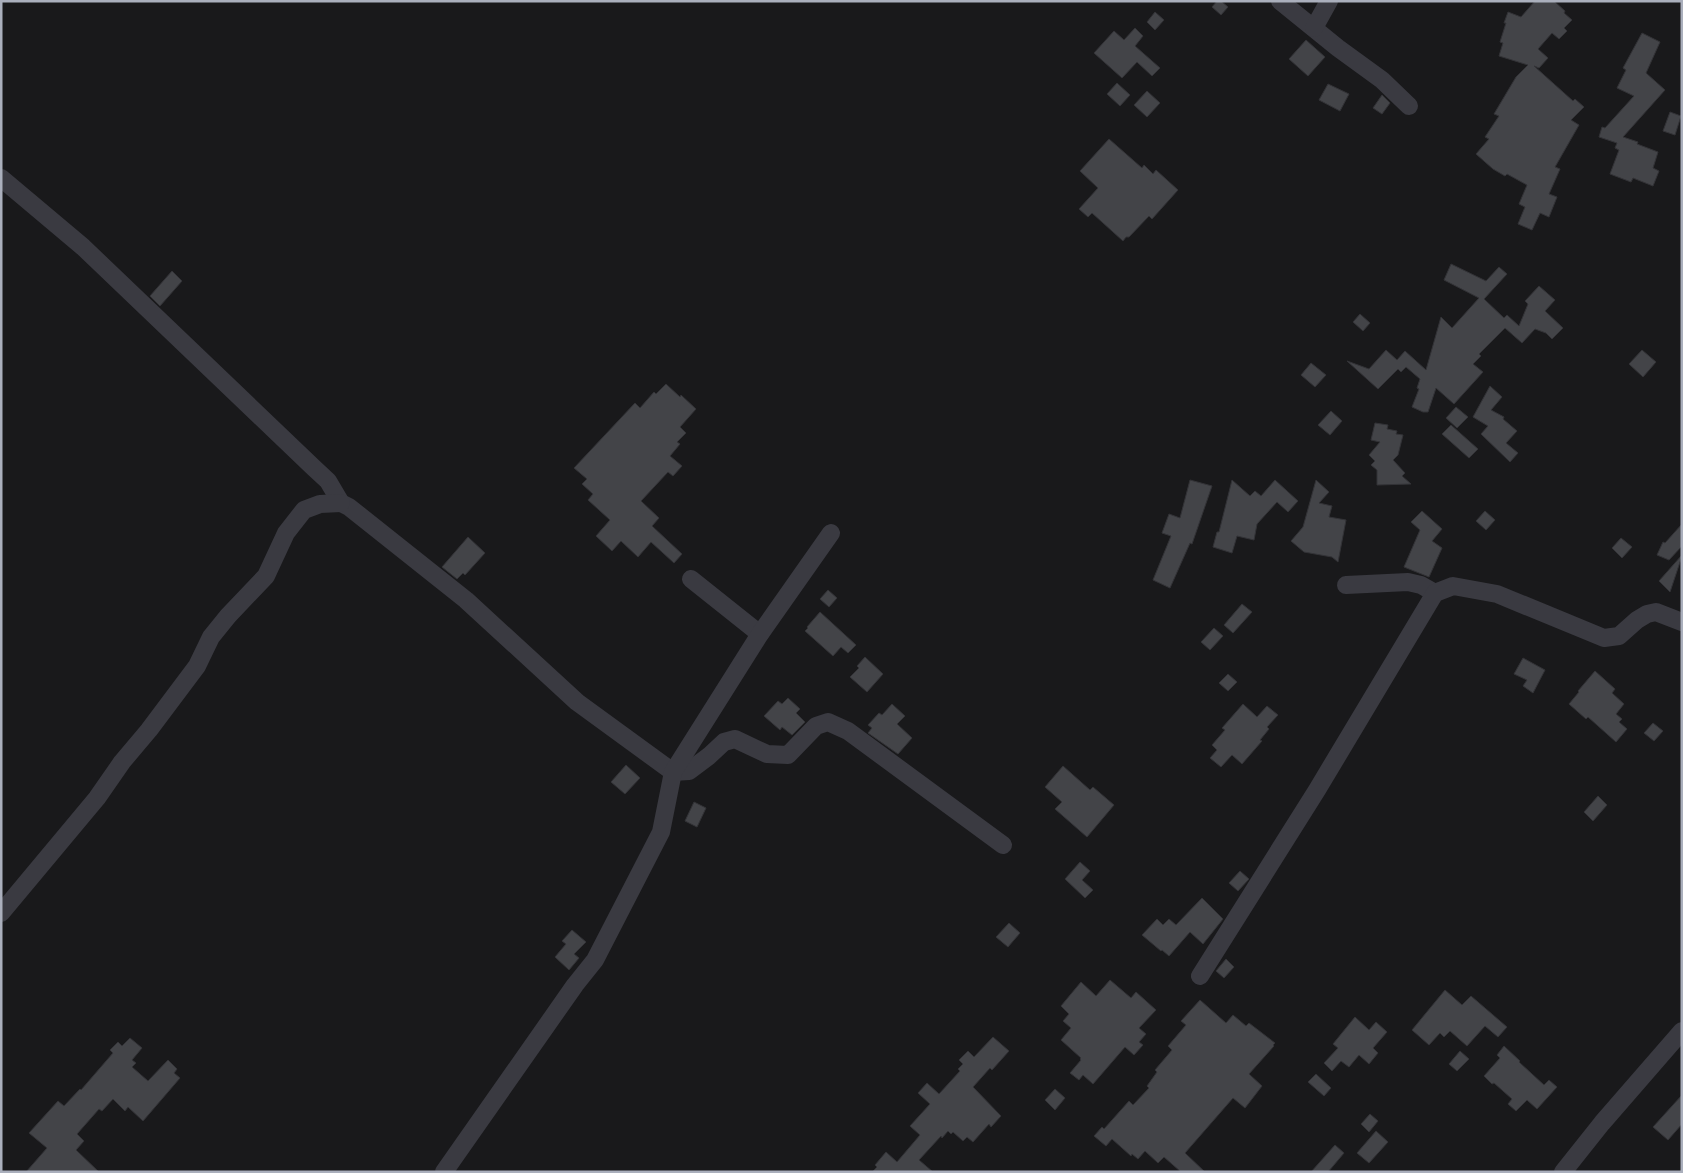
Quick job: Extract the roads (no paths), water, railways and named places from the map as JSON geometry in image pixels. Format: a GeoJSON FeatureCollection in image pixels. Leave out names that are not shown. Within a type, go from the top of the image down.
{"type":"FeatureCollection","features":[{"type":"Feature","properties":{"kind":"street"},"geometry":{"type":"LineString","coordinates":[[1280,1],[1382,80],[1409,106]]}},
{"type":"Feature","properties":{"kind":"street"},"geometry":{"type":"LineString","coordinates":[[1314,28],[1329,1]]}},
{"type":"Feature","properties":{"kind":"street"},"geometry":{"type":"LineString","coordinates":[[1,178],[84,247],[264,419],[328,481],[341,503]]}},
{"type":"Feature","properties":{"kind":"street"},"geometry":{"type":"LineString","coordinates":[[1,913],[149,730],[197,666],[211,637],[266,576],[286,533],[304,510],[320,504],[341,503],[349,507],[466,600],[577,702],[673,772],[689,771],[724,742],[735,740],[767,754],[788,755],[816,726],[828,722],[848,731],[1003,845]]}},
{"type":"Feature","properties":{"kind":"street"},"geometry":{"type":"LineString","coordinates":[[444,1172],[575,985],[595,960],[661,832],[673,772],[760,634],[831,533]]}},
{"type":"Feature","properties":{"kind":"street"},"geometry":{"type":"LineString","coordinates":[[691,578],[760,634]]}},
{"type":"Feature","properties":{"kind":"street"},"geometry":{"type":"LineString","coordinates":[[1346,585],[1408,582],[1421,585],[1435,593]]}},
{"type":"Feature","properties":{"kind":"street"},"geometry":{"type":"LineString","coordinates":[[1200,976],[1317,790],[1435,593],[1453,586],[1497,594],[1604,638],[1619,636],[1637,620],[1647,614],[1656,612],[1682,622]]}},
{"type":"Feature","properties":{"kind":"street"},"geometry":{"type":"LineString","coordinates":[[1563,1172],[1602,1123],[1682,1031]]}}]}
